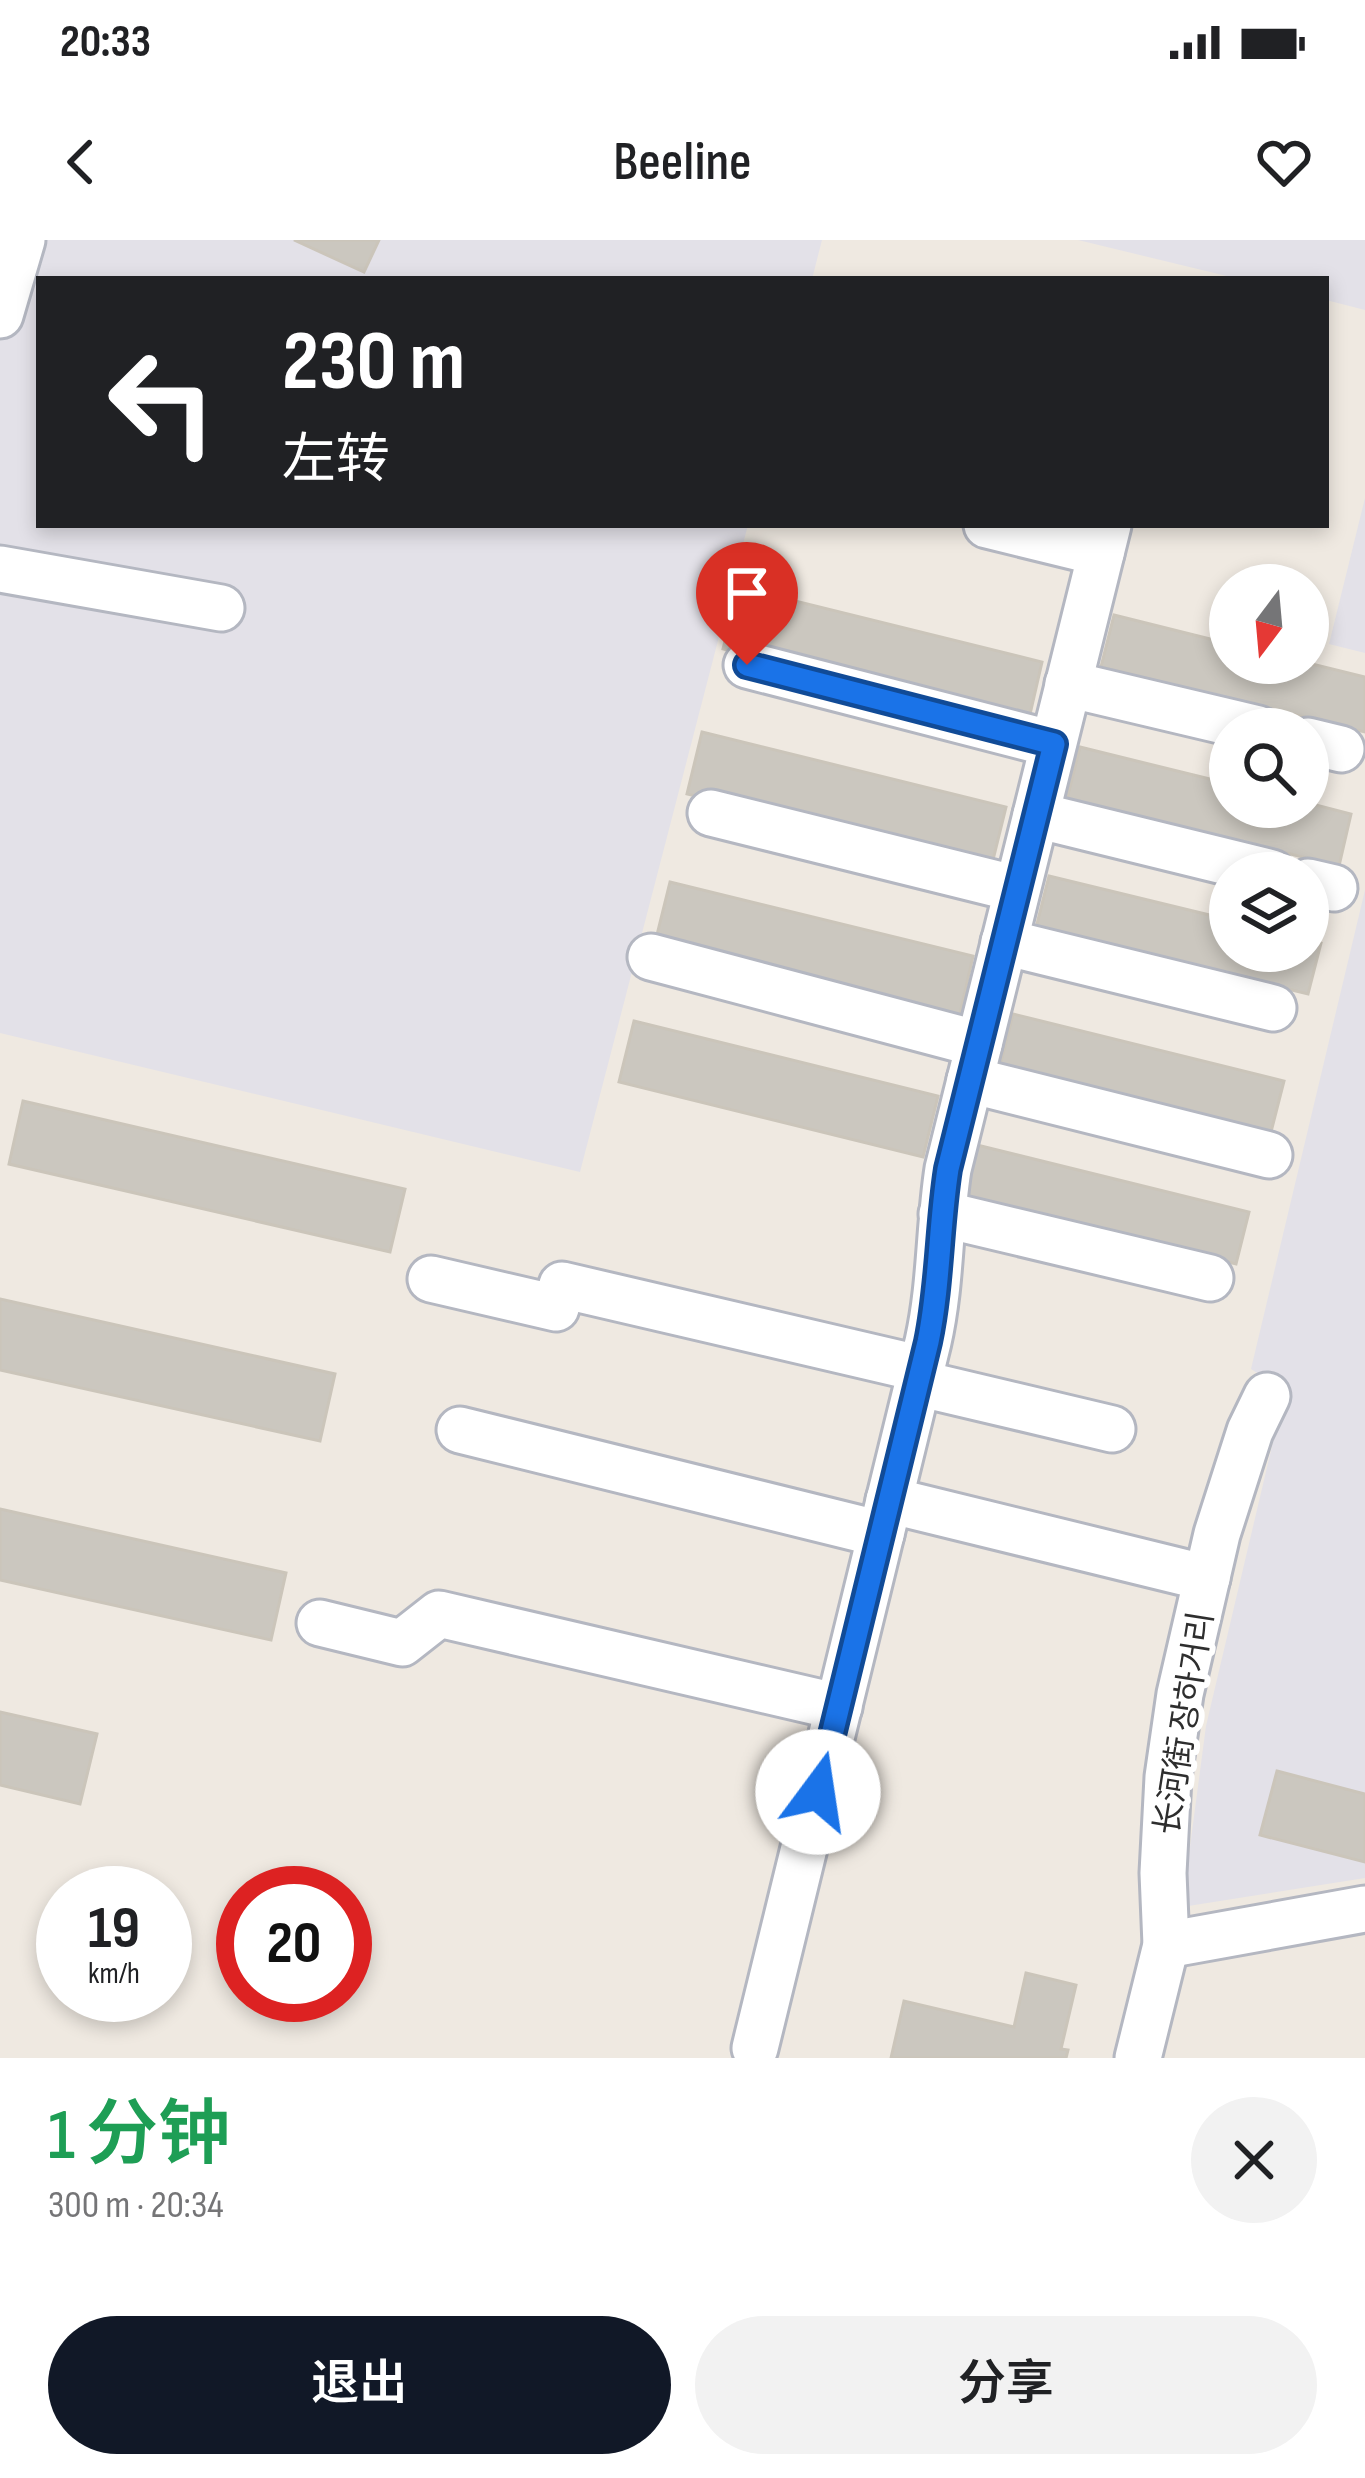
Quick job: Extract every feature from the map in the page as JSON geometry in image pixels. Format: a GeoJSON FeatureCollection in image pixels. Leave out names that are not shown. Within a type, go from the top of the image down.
{"type":"FeatureCollection","features":[{"type":"Feature","properties":{"kind":"street"},"geometry":{"type":"LineString","coordinates":[[2,299],[22,240]]}},
{"type":"Feature","properties":{"kind":"street"},"geometry":{"type":"LineString","coordinates":[[755,2048],[935,1309],[948,1169],[1104,539],[1011,528]]}},
{"type":"Feature","properties":{"kind":"street"},"geometry":{"type":"LineString","coordinates":[[0,569],[221,608]]}},
{"type":"Feature","properties":{"kind":"street"},"geometry":{"type":"LineString","coordinates":[[747,665],[1054,744]]}},
{"type":"Feature","properties":{"kind":"street"},"geometry":{"type":"LineString","coordinates":[[1068,684],[1209,717]]}},
{"type":"Feature","properties":{"kind":"street"},"geometry":{"type":"LineString","coordinates":[[711,813],[1018,889]]}},
{"type":"Feature","properties":{"kind":"street"},"geometry":{"type":"LineString","coordinates":[[1036,815],[1209,858]]}},
{"type":"Feature","properties":{"kind":"street"},"geometry":{"type":"LineString","coordinates":[[1004,942],[1273,1008]]}},
{"type":"Feature","properties":{"kind":"street"},"geometry":{"type":"LineString","coordinates":[[651,957],[1269,1155]]}},
{"type":"Feature","properties":{"kind":"street"},"geometry":{"type":"LineString","coordinates":[[942,1214],[1210,1278]]}},
{"type":"Feature","properties":{"kind":"street"},"geometry":{"type":"LineString","coordinates":[[431,1279],[556,1308],[562,1286],[1112,1429]]}},
{"type":"Feature","properties":{"kind":"street","name":"长河街 장하거리"},"geometry":{"type":"LineString","coordinates":[[1138,2058],[1166,1945],[1163,1873],[1168,1777],[1180,1694],[1217,1534],[1250,1431],[1267,1396]]}},
{"type":"Feature","properties":{"kind":"street"},"geometry":{"type":"LineString","coordinates":[[460,1430],[1207,1578]]}},
{"type":"Feature","properties":{"kind":"street"},"geometry":{"type":"LineString","coordinates":[[320,1623],[402,1643],[439,1614],[838,1707]]}},
{"type":"Feature","properties":{"kind":"street"},"geometry":{"type":"LineString","coordinates":[[1166,1945],[1365,1909]]}},
{"type":"Feature","properties":{"kind":"shaded area"},"geometry":{"type":"Polygon","coordinates":[[[0,240],[822,240],[813,276],[36,276],[36,528],[747,528],[580,1172],[0,1033],[0,240]]]}},
{"type":"Feature","properties":{"kind":"shaded area"},"geometry":{"type":"Polygon","coordinates":[[[1078,240],[1365,240],[1365,310],[1329,301],[1329,276],[1227,276],[1078,240]]]}},
{"type":"Feature","properties":{"kind":"shaded area"},"geometry":{"type":"Polygon","coordinates":[[[1365,498],[1365,653],[1329,644],[1365,498]]]}},
{"type":"Feature","properties":{"kind":"shaded area"},"geometry":{"type":"Polygon","coordinates":[[[1365,890],[1365,1878],[1182,1907],[1206,1726],[1285,1391],[1251,1369],[1365,890]]]}},
{"type":"Feature","properties":{"kind":"building"},"geometry":{"type":"Polygon","coordinates":[[[294,240],[379,240],[364,272],[294,240]]]}},
{"type":"Feature","properties":{"kind":"building"},"geometry":{"type":"Polygon","coordinates":[[[739,587],[1042,662],[1028,723],[723,649],[739,587]]]}},
{"type":"Feature","properties":{"kind":"building"},"geometry":{"type":"Polygon","coordinates":[[[1114,615],[1209,639],[1209,684],[1329,684],[1329,668],[1365,677],[1365,732],[1329,723],[1329,708],[1268,708],[1101,667],[1114,615]]]}},
{"type":"Feature","properties":{"kind":"building"},"geometry":{"type":"Polygon","coordinates":[[[702,732],[1006,807],[991,868],[687,794],[702,732]]]}},
{"type":"Feature","properties":{"kind":"building"},"geometry":{"type":"Polygon","coordinates":[[[1080,747],[1209,779],[1209,828],[1329,828],[1329,808],[1351,814],[1339,866],[1329,864],[1329,852],[1282,852],[1067,799],[1080,747]]]}},
{"type":"Feature","properties":{"kind":"building"},"geometry":{"type":"Polygon","coordinates":[[[1049,876],[1209,915],[1209,970],[1036,928],[1049,876]]]}},
{"type":"Feature","properties":{"kind":"building"},"geometry":{"type":"Polygon","coordinates":[[[670,882],[973,956],[959,1018],[655,943],[670,882]]]}},
{"type":"Feature","properties":{"kind":"building"},"geometry":{"type":"Polygon","coordinates":[[[1217,972],[1314,972],[1308,994],[1217,972]]]}},
{"type":"Feature","properties":{"kind":"building"},"geometry":{"type":"Polygon","coordinates":[[[1013,1014],[1284,1081],[1271,1132],[1000,1066],[1013,1014]]]}},
{"type":"Feature","properties":{"kind":"building"},"geometry":{"type":"Polygon","coordinates":[[[634,1021],[938,1096],[923,1157],[619,1082],[634,1021]]]}},
{"type":"Feature","properties":{"kind":"building"},"geometry":{"type":"Polygon","coordinates":[[[23,1101],[405,1189],[390,1252],[9,1164],[23,1101]]]}},
{"type":"Feature","properties":{"kind":"building"},"geometry":{"type":"Polygon","coordinates":[[[977,1145],[1249,1212],[1236,1264],[964,1197],[977,1145]]]}},
{"type":"Feature","properties":{"kind":"building"},"geometry":{"type":"Polygon","coordinates":[[[0,1299],[335,1374],[320,1441],[0,1370],[0,1299]]]}},
{"type":"Feature","properties":{"kind":"building"},"geometry":{"type":"Polygon","coordinates":[[[0,1509],[286,1573],[271,1640],[0,1580],[0,1509]]]}},
{"type":"Feature","properties":{"kind":"building"},"geometry":{"type":"Polygon","coordinates":[[[0,1712],[97,1734],[80,1804],[0,1785],[0,1712]]]}},
{"type":"Feature","properties":{"kind":"building"},"geometry":{"type":"Polygon","coordinates":[[[1277,1771],[1365,1794],[1365,1862],[1260,1835],[1277,1771]]]}},
{"type":"Feature","properties":{"kind":"building"},"geometry":{"type":"Polygon","coordinates":[[[1026,1973],[1076,1985],[1061,2049],[1068,2050],[1066,2058],[891,2058],[904,2001],[1014,2027],[1026,1973]]]}},
{"type":"Feature","properties":{"kind":"route"},"geometry":{"type":"LineString","coordinates":[[747,665],[1054,744],[948,1169],[935,1309],[818,1792]]}}]}
